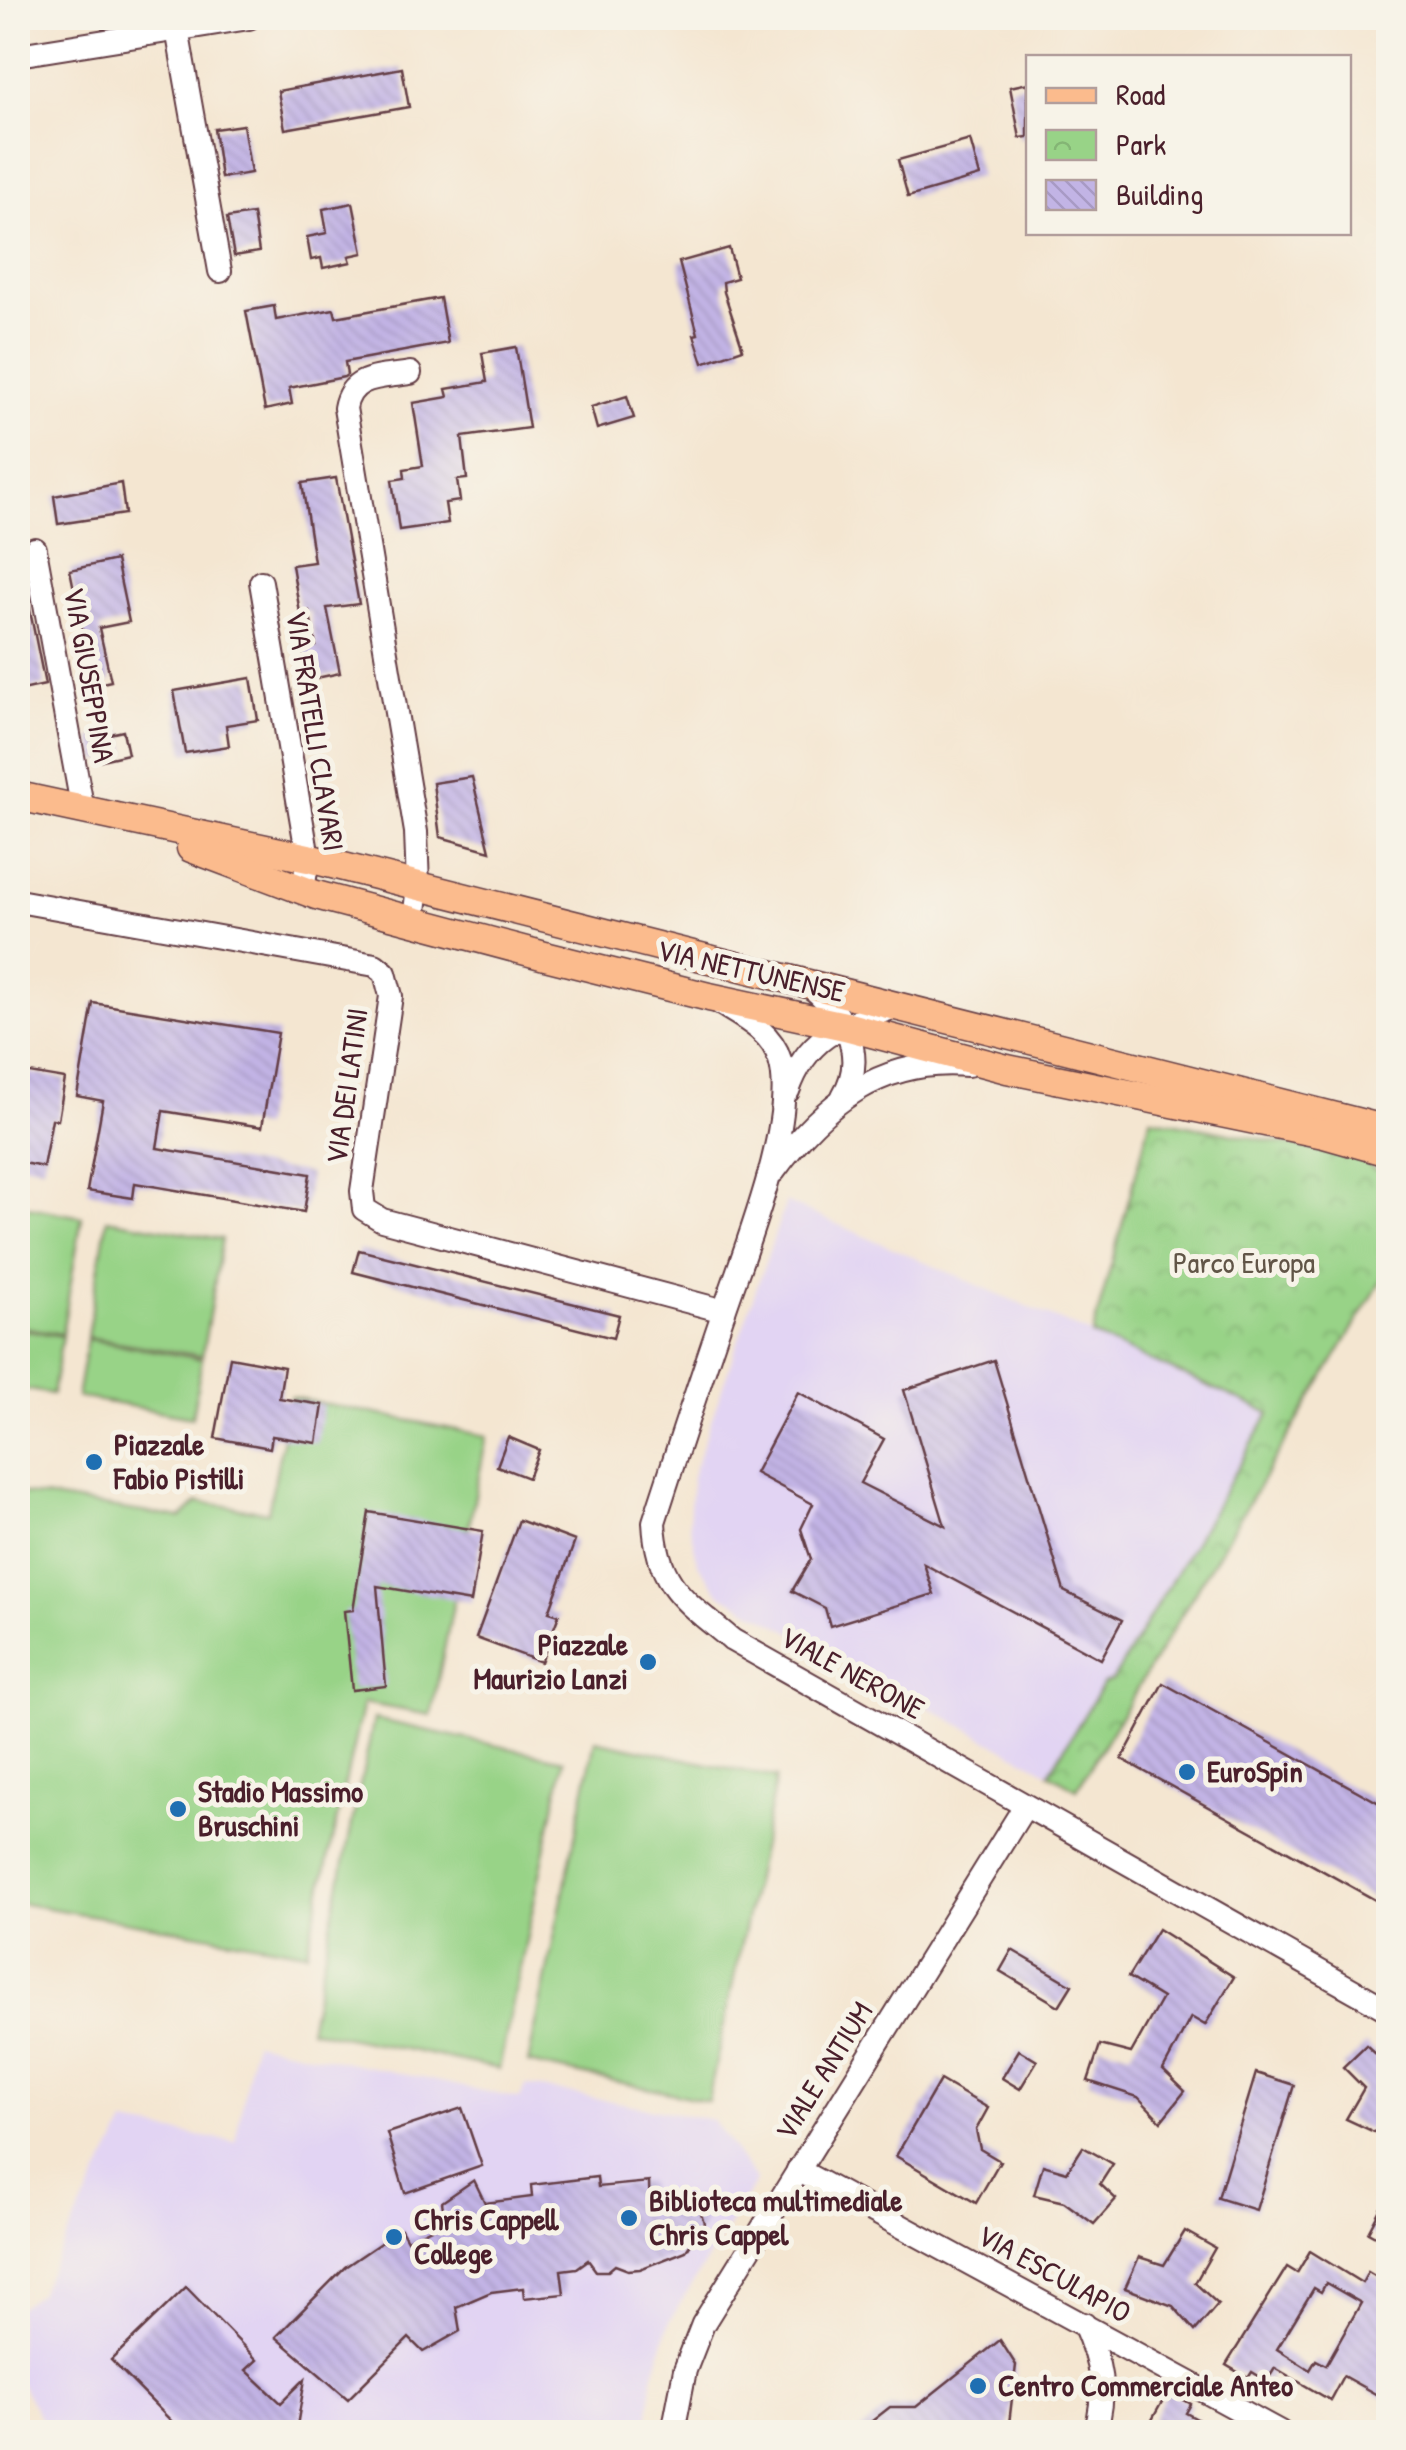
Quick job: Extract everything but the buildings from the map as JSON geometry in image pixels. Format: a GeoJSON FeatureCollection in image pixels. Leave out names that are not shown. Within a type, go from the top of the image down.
{"type":"FeatureCollection","features":[{"type":"Feature","properties":{"kind":"main road","name":"VIA NETTUNENSE"},"geometry":{"type":"LineString","coordinates":[[18,796],[308,858],[1388,1130]]}},
{"type":"Feature","properties":{"kind":"main road","name":"VIA NETTUNENSE"},"geometry":{"type":"LineString","coordinates":[[96,814],[303,890],[414,920],[1007,1069],[1335,1137],[1388,1152]]}},
{"type":"Feature","properties":{"kind":"street"},"geometry":{"type":"LineString","coordinates":[[18,55],[249,18]]}},
{"type":"Feature","properties":{"kind":"street"},"geometry":{"type":"LineString","coordinates":[[177,29],[220,271]]}},
{"type":"Feature","properties":{"kind":"street"},"geometry":{"type":"LineString","coordinates":[[410,373],[360,382],[349,390],[344,408],[416,832],[418,886],[414,920]]}},
{"type":"Feature","properties":{"kind":"street","name":"VIA GIUSEPPINA"},"geometry":{"type":"LineString","coordinates":[[36,549],[96,814]]}},
{"type":"Feature","properties":{"kind":"street","name":"VIA FRATELLI CLAVARI"},"geometry":{"type":"LineString","coordinates":[[261,582],[308,858],[303,890]]}},
{"type":"Feature","properties":{"kind":"street","name":"VIA DEI LATINI"},"geometry":{"type":"LineString","coordinates":[[18,901],[375,964],[389,980],[391,996],[362,1191],[364,1209],[382,1220],[724,1311]]}},
{"type":"Feature","properties":{"kind":"street"},"geometry":{"type":"LineString","coordinates":[[806,984],[828,1001],[845,1026],[854,1070],[843,1096]]}},
{"type":"Feature","properties":{"kind":"street","name":"VIALE NERONE"},"geometry":{"type":"LineString","coordinates":[[709,997],[752,1022],[771,1041],[782,1065],[782,1106],[769,1178],[654,1522],[655,1551],[665,1576],[680,1597],[732,1640],[1388,2010]]}},
{"type":"Feature","properties":{"kind":"street","name":"VIALE NERONE"},"geometry":{"type":"LineString","coordinates":[[782,1106],[808,1049],[845,1026],[898,1006]]}},
{"type":"Feature","properties":{"kind":"street","name":"VIALE NERONE"},"geometry":{"type":"LineString","coordinates":[[769,1178],[809,1126],[843,1096],[877,1080],[918,1067],[959,1064],[1007,1069]]}},
{"type":"Feature","properties":{"kind":"street","name":"VIALE ANTIUM"},"geometry":{"type":"LineString","coordinates":[[673,2432],[682,2379],[696,2337],[1026,1806]]}},
{"type":"Feature","properties":{"kind":"street","name":"VIA ESCULAPIO"},"geometry":{"type":"LineString","coordinates":[[798,2170],[1280,2432]]}},
{"type":"Feature","properties":{"kind":"street"},"geometry":{"type":"LineString","coordinates":[[1084,2324],[1100,2371],[1102,2407],[1095,2432]]}},
{"type":"Feature","properties":{"kind":"shaded area"},"geometry":{"type":"Polygon","coordinates":[[[786,1202],[1271,1412],[1113,1680],[1103,1685],[1049,1773],[719,1593],[698,1564],[689,1523],[692,1476],[786,1202]]]}},
{"type":"Feature","properties":{"kind":"shaded area","name":"Chris Cappell College"},"geometry":{"type":"Polygon","coordinates":[[[254,2042],[520,2099],[525,2085],[713,2120],[756,2181],[670,2320],[653,2376],[647,2432],[48,2432],[18,2380],[18,2308],[38,2294],[125,2124],[235,2142],[254,2042]]]}},
{"type":"Feature","properties":{"kind":"green space","name":"Parco Europa"},"geometry":{"type":"Polygon","coordinates":[[[1151,1118],[1364,1159],[1373,1169],[1388,1172],[1388,1270],[1077,1789],[1049,1773],[1103,1684],[1113,1680],[1270,1413],[1092,1335],[1151,1118]]]}},
{"type":"Feature","properties":{"kind":"green space"},"geometry":{"type":"Polygon","coordinates":[[[18,1205],[82,1217],[62,1334],[18,1326],[18,1205]]]}},
{"type":"Feature","properties":{"kind":"green space"},"geometry":{"type":"Polygon","coordinates":[[[107,1219],[222,1239],[202,1356],[87,1337],[107,1219]]]}},
{"type":"Feature","properties":{"kind":"green space"},"geometry":{"type":"Polygon","coordinates":[[[18,1329],[62,1336],[52,1394],[18,1388],[18,1329]]]}},
{"type":"Feature","properties":{"kind":"green space"},"geometry":{"type":"Polygon","coordinates":[[[87,1339],[202,1359],[192,1417],[77,1397],[87,1339]]]}},
{"type":"Feature","properties":{"kind":"green space","name":"Stadio Massimo Bruschini"},"geometry":{"type":"Polygon","coordinates":[[[291,1397],[487,1436],[431,1715],[363,1703],[307,1952],[18,1903],[18,1493],[181,1518],[198,1502],[268,1512],[291,1397]]]}},
{"type":"Feature","properties":{"kind":"green space"},"geometry":{"type":"Polygon","coordinates":[[[374,1719],[564,1760],[499,2069],[309,2029],[374,1719]]]}},
{"type":"Feature","properties":{"kind":"green space"},"geometry":{"type":"Polygon","coordinates":[[[595,1740],[776,1778],[708,2101],[528,2063],[595,1740]]]}},
{"type":"Feature","properties":{"kind":"place","name":"Piazzale Fabio Pistilli"},"geometry":{"type":"Point","coordinates":[94,1462]}},
{"type":"Feature","properties":{"kind":"place","name":"Piazzale Maurizio Lanzi"},"geometry":{"type":"Point","coordinates":[648,1662]}},
{"type":"Feature","properties":{"kind":"place","name":"EuroSpin"},"geometry":{"type":"Point","coordinates":[1187,1772]}},
{"type":"Feature","properties":{"kind":"place","name":"Stadio Massimo Bruschini"},"geometry":{"type":"Point","coordinates":[178,1809]}},
{"type":"Feature","properties":{"kind":"place","name":"Biblioteca multimediale Chris Cappel"},"geometry":{"type":"Point","coordinates":[629,2218]}},
{"type":"Feature","properties":{"kind":"place","name":"Chris Cappell College"},"geometry":{"type":"Point","coordinates":[394,2237]}},
{"type":"Feature","properties":{"kind":"place","name":"Centro Commerciale Anteo"},"geometry":{"type":"Point","coordinates":[978,2386]}}]}
